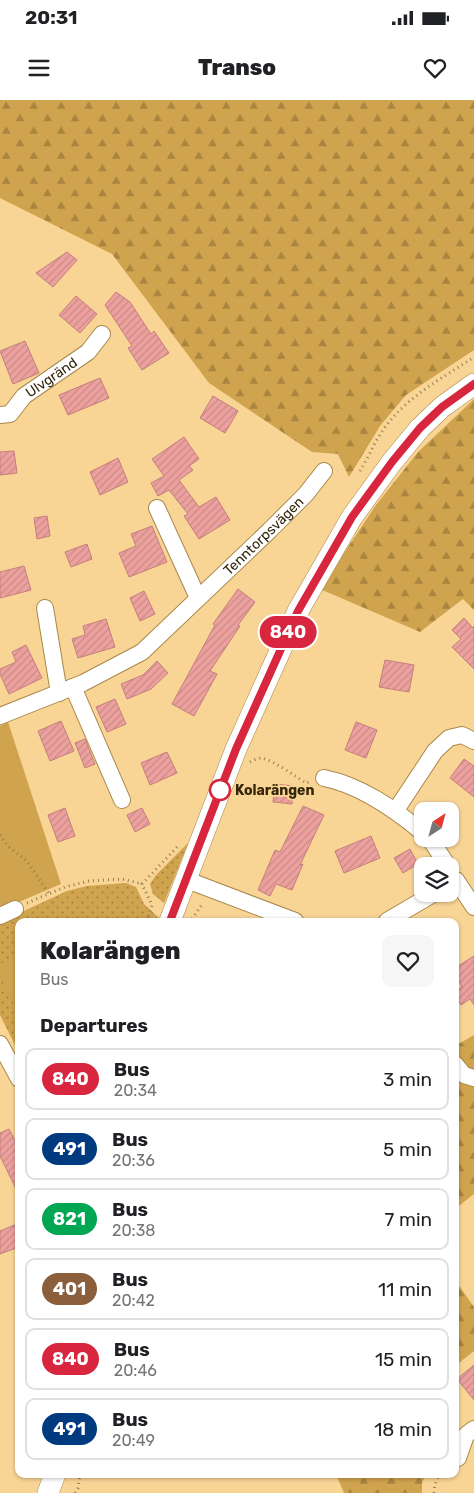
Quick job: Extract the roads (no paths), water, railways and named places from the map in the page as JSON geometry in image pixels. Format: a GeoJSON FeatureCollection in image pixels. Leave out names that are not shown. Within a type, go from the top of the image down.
{"type":"FeatureCollection","features":[{"type":"Feature","properties":{"kind":"main road"},"geometry":{"type":"LineString","coordinates":[[171,918],[236,749],[298,611],[352,517],[392,462],[420,428],[442,407],[474,384]]}},
{"type":"Feature","properties":{"kind":"main road"},"geometry":{"type":"LineString","coordinates":[[48,1493],[54,1478]]}},
{"type":"Feature","properties":{"kind":"street","name":"Ulvgränd"},"geometry":{"type":"LineString","coordinates":[[5,414],[24,396],[88,352],[102,334]]}},
{"type":"Feature","properties":{"kind":"street","name":"Tenntorpsvägen"},"geometry":{"type":"LineString","coordinates":[[0,716],[66,690],[142,652],[269,531],[306,494],[324,471]]}},
{"type":"Feature","properties":{"kind":"street"},"geometry":{"type":"LineString","coordinates":[[158,508],[198,598]]}},
{"type":"Feature","properties":{"kind":"street"},"geometry":{"type":"LineString","coordinates":[[46,608],[66,690],[122,800]]}},
{"type":"Feature","properties":{"kind":"street"},"geometry":{"type":"LineString","coordinates":[[396,810],[435,751],[450,738],[462,735],[474,741]]}},
{"type":"Feature","properties":{"kind":"street"},"geometry":{"type":"LineString","coordinates":[[324,778],[341,781],[396,810],[414,825]]}},
{"type":"Feature","properties":{"kind":"street"},"geometry":{"type":"LineString","coordinates":[[187,880],[287,918]]}},
{"type":"Feature","properties":{"kind":"street"},"geometry":{"type":"LineString","coordinates":[[459,886],[474,907]]}},
{"type":"Feature","properties":{"kind":"street"},"geometry":{"type":"LineString","coordinates":[[392,918],[419,902]]}},
{"type":"Feature","properties":{"kind":"street"},"geometry":{"type":"LineString","coordinates":[[0,916],[15,909]]}},
{"type":"Feature","properties":{"kind":"street"},"geometry":{"type":"LineString","coordinates":[[0,1044],[15,1072]]}},
{"type":"Feature","properties":{"kind":"street"},"geometry":{"type":"LineString","coordinates":[[459,1069],[464,1075],[474,1078]]}},
{"type":"Feature","properties":{"kind":"street"},"geometry":{"type":"LineString","coordinates":[[459,1455],[466,1435],[474,1429]]}},
{"type":"Feature","properties":{"kind":"place","name":"Kolarängen"},"geometry":{"type":"Point","coordinates":[220,790]}}]}
